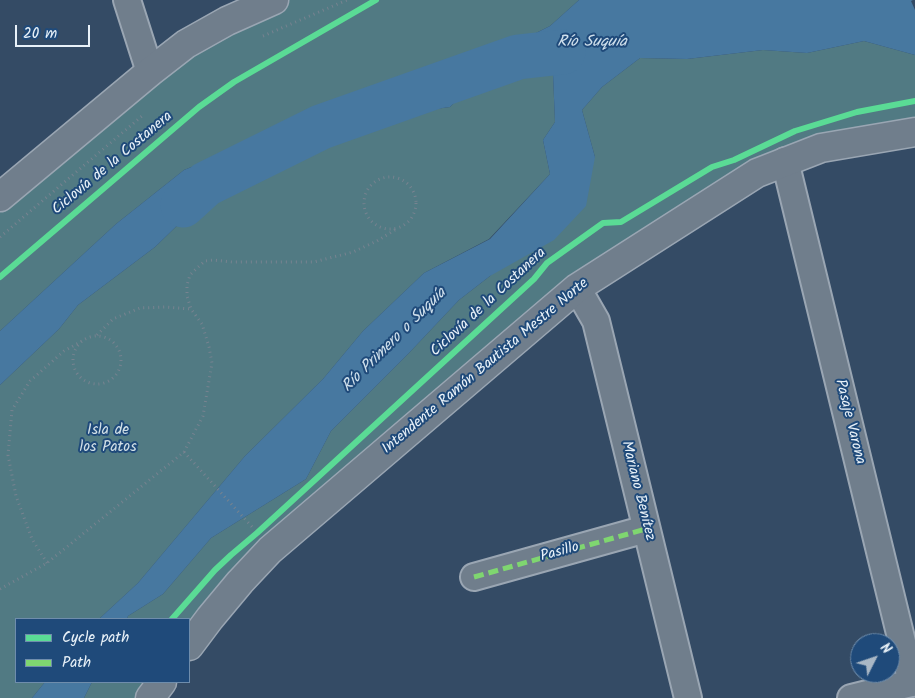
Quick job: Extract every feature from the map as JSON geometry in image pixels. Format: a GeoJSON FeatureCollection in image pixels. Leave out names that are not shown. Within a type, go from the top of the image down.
{"type":"FeatureCollection","features":[{"type":"Feature","properties":{"kind":"main road"},"geometry":{"type":"LineString","coordinates":[[0,197],[186,44],[227,21],[274,0]]}},
{"type":"Feature","properties":{"kind":"main road","name":"Intendente Ramón Bautista Mestre Norte"},"geometry":{"type":"LineString","coordinates":[[190,645],[234,589],[270,550],[577,288],[757,174],[821,148],[915,132]]}},
{"type":"Feature","properties":{"kind":"main road"},"geometry":{"type":"LineString","coordinates":[[150,698],[161,683]]}},
{"type":"Feature","properties":{"kind":"street"},"geometry":{"type":"LineString","coordinates":[[127,0],[150,72]]}},
{"type":"Feature","properties":{"kind":"street","name":"Pasaje Varona"},"geometry":{"type":"LineString","coordinates":[[786,161],[913,682]]}},
{"type":"Feature","properties":{"kind":"street","name":"Mariano Benítez"},"geometry":{"type":"LineString","coordinates":[[577,288],[596,321],[688,698]]}},
{"type":"Feature","properties":{"kind":"street","name":"Pasillo"},"geometry":{"type":"LineString","coordinates":[[474,577],[646,529]]}},
{"type":"Feature","properties":{"kind":"street"},"geometry":{"type":"LineString","coordinates":[[852,698],[913,682]]}},
{"type":"Feature","properties":{"kind":"path"},"geometry":{"type":"LineString","coordinates":[[255,40],[346,0]]}},
{"type":"Feature","properties":{"kind":"path"},"geometry":{"type":"LineString","coordinates":[[0,238],[146,112]]}},
{"type":"Feature","properties":{"kind":"path"},"geometry":{"type":"LineString","coordinates":[[0,589],[47,563],[184,452],[203,416],[212,363],[210,347],[202,324],[191,309],[187,296],[187,285],[190,276],[205,261],[314,262],[353,252],[378,241],[406,224],[411,218],[416,203],[414,195],[405,182],[398,178],[382,178],[368,189],[364,207],[367,215],[381,227],[389,229],[398,228]]}},
{"type":"Feature","properties":{"kind":"path"},"geometry":{"type":"LineString","coordinates":[[96,336],[113,319],[140,308],[191,309]]}},
{"type":"Feature","properties":{"kind":"path"},"geometry":{"type":"LineString","coordinates":[[47,563],[32,539],[16,496],[8,455],[12,410],[30,380],[64,351],[89,337],[104,337],[116,346],[121,359],[120,367],[111,379],[104,383],[96,384],[81,378],[73,364],[73,355],[82,341]]}},
{"type":"Feature","properties":{"kind":"path"},"geometry":{"type":"LineString","coordinates":[[184,452],[252,527]]}},
{"type":"Feature","properties":{"kind":"path"},"geometry":{"type":"LineString","coordinates":[[250,538],[264,526]]}},
{"type":"Feature","properties":{"kind":"green space"},"geometry":{"type":"Polygon","coordinates":[[[274,0],[579,0],[550,26],[528,37],[463,55],[407,82],[337,100],[292,120],[229,152],[184,170],[116,224],[0,331],[0,197],[150,72],[274,0]]]}},
{"type":"Feature","properties":{"kind":"green space"},"geometry":{"type":"Polygon","coordinates":[[[864,41],[915,55],[915,132],[821,148],[577,288],[270,549],[190,645],[190,618],[127,618],[163,594],[211,538],[306,479],[331,431],[459,300],[490,276],[595,157],[582,110],[602,87],[640,58],[687,59],[763,50],[807,53],[864,41]]]}},
{"type":"Feature","properties":{"kind":"green space","name":"Isla de los Patos"},"geometry":{"type":"Polygon","coordinates":[[[492,63],[522,63],[553,74],[555,122],[543,140],[550,174],[489,239],[424,273],[363,331],[323,379],[245,456],[138,583],[100,618],[15,618],[15,683],[44,683],[32,698],[0,698],[0,385],[59,329],[78,305],[155,247],[185,218],[209,199],[231,173],[265,148],[303,132],[361,119],[450,107],[492,63]]]}},
{"type":"Feature","properties":{"kind":"green space"},"geometry":{"type":"Polygon","coordinates":[[[92,683],[161,683],[150,698],[84,698],[92,683]]]}},
{"type":"Feature","properties":{"kind":"water","name":"Río Suquía"},"geometry":{"type":"Polygon","coordinates":[[[579,0],[913,0],[911,1],[915,10],[915,55],[864,41],[807,53],[763,50],[687,59],[640,58],[602,87],[582,110],[595,157],[586,206],[554,240],[490,276],[459,300],[331,431],[306,479],[211,538],[163,594],[127,618],[100,618],[138,583],[245,456],[323,379],[363,331],[424,273],[490,239],[550,174],[543,140],[555,122],[553,74],[522,63],[492,63],[450,107],[362,119],[303,132],[265,148],[231,173],[209,199],[185,218],[155,247],[78,305],[59,329],[0,385],[0,331],[116,224],[184,170],[229,152],[292,120],[337,100],[407,82],[463,55],[528,37],[550,26],[579,0]]]}},
{"type":"Feature","properties":{"kind":"water"},"geometry":{"type":"Polygon","coordinates":[[[44,683],[92,683],[84,698],[32,698],[44,683]]]}},
{"type":"Feature","properties":{"kind":"waterway","name":"Río Primero o Suquía"},"geometry":{"type":"LineString","coordinates":[[183,205],[206,184],[321,127],[518,57],[563,52]]}},
{"type":"Feature","properties":{"kind":"marked path"},"geometry":{"type":"LineString","coordinates":[[474,577],[646,529]]}},
{"type":"Feature","properties":{"kind":"cycle path","name":"Ciclovía de la Costanera"},"geometry":{"type":"LineString","coordinates":[[0,277],[199,107],[234,82],[376,0]]}},
{"type":"Feature","properties":{"kind":"cycle path","name":"Ciclovía de la Costanera"},"geometry":{"type":"LineString","coordinates":[[173,618],[215,570],[534,279],[547,263],[603,223],[621,222],[712,167],[734,160],[795,131],[857,112],[915,101]]}}]}
